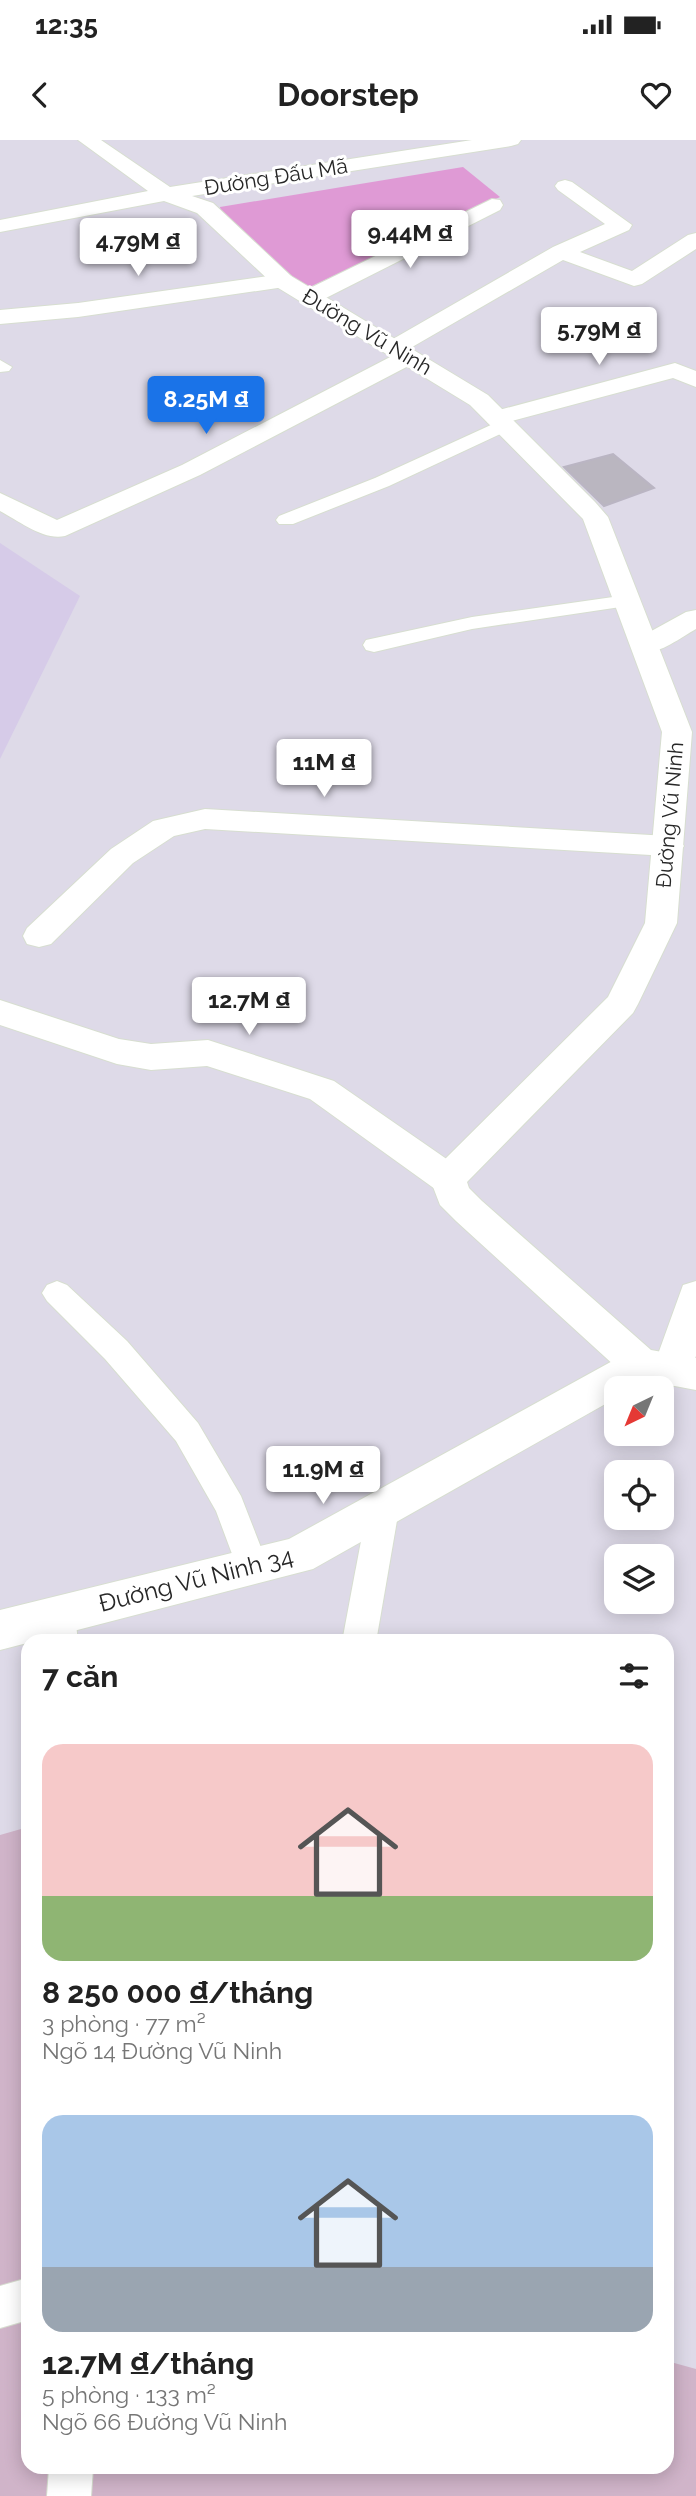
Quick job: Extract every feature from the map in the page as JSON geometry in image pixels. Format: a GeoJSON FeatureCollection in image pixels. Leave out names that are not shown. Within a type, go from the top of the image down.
{"type":"FeatureCollection","features":[{"type":"Feature","properties":{"kind":"street","name":"Đường Vũ Ninh"},"geometry":{"type":"LineString","coordinates":[[88,140],[166,194],[205,208],[283,281],[479,400],[595,517],[677,732],[661,923],[621,1004],[448,1179]]}},
{"type":"Feature","properties":{"kind":"street","name":"Đường Đấu Mã"},"geometry":{"type":"LineString","coordinates":[[0,226],[166,194],[511,140]]}},
{"type":"Feature","properties":{"kind":"street"},"geometry":{"type":"LineString","coordinates":[[0,501],[56,530],[181,475],[401,352],[561,252],[621,225],[565,186]]}},
{"type":"Feature","properties":{"kind":"street"},"geometry":{"type":"LineString","coordinates":[[310,297],[492,205]]}},
{"type":"Feature","properties":{"kind":"street"},"geometry":{"type":"LineString","coordinates":[[561,252],[634,279],[696,240]]}},
{"type":"Feature","properties":{"kind":"street"},"geometry":{"type":"LineString","coordinates":[[0,317],[78,310],[283,281]]}},
{"type":"Feature","properties":{"kind":"street"},"geometry":{"type":"LineString","coordinates":[[500,422],[675,370],[696,380]]}},
{"type":"Feature","properties":{"kind":"street"},"geometry":{"type":"LineString","coordinates":[[645,646],[696,618]]}},
{"type":"Feature","properties":{"kind":"street"},"geometry":{"type":"LineString","coordinates":[[645,646],[696,648]]}},
{"type":"Feature","properties":{"kind":"street"},"geometry":{"type":"LineString","coordinates":[[39,936],[122,856],[164,828],[205,819],[668,846]]}},
{"type":"Feature","properties":{"kind":"street"},"geometry":{"type":"LineString","coordinates":[[0,1012],[117,1051],[151,1056],[208,1053],[322,1090],[448,1179],[453,1195],[469,1211],[670,1370],[696,1296]]}},
{"type":"Feature","properties":{"kind":"street","name":"Đường Vũ Ninh 34"},"geometry":{"type":"LineString","coordinates":[[0,1630],[60,1628],[298,1556],[383,1509],[670,1370]]}},
{"type":"Feature","properties":{"kind":"lane"},"geometry":{"type":"LineString","coordinates":[[286,520],[382,482],[500,422]]}},
{"type":"Feature","properties":{"kind":"lane"},"geometry":{"type":"LineString","coordinates":[[374,645],[472,623],[627,601]]}},
{"type":"Feature","properties":{"kind":"lane"},"geometry":{"type":"LineString","coordinates":[[57,1293],[116,1350],[187,1432],[230,1506],[253,1568]]}},
{"type":"Feature","properties":{"kind":"lane"},"geometry":{"type":"LineString","coordinates":[[360,1634],[383,1509]]}},
{"type":"Feature","properties":{"kind":"lane"},"geometry":{"type":"LineString","coordinates":[[0,2307],[21,2301]]}},
{"type":"Feature","properties":{"kind":"lane"},"geometry":{"type":"LineString","coordinates":[[69,2496],[71,2474]]}},
{"type":"Feature","properties":{"kind":"shaded area"},"geometry":{"type":"Polygon","coordinates":[[[463,167],[500,197],[308,288],[272,262],[232,227],[220,207],[463,167]]]}},
{"type":"Feature","properties":{"kind":"shaded area"},"geometry":{"type":"Polygon","coordinates":[[[0,543],[80,596],[0,759],[0,543]]]}},
{"type":"Feature","properties":{"kind":"shaded area"},"geometry":{"type":"Polygon","coordinates":[[[21,1829],[21,2474],[674,2474],[674,2363],[696,2369],[696,2496],[0,2496],[0,1835],[21,1829]]]}},
{"type":"Feature","properties":{"kind":"building"},"geometry":{"type":"Polygon","coordinates":[[[613,454],[654,488],[604,506],[564,467],[613,454]]]}}]}
